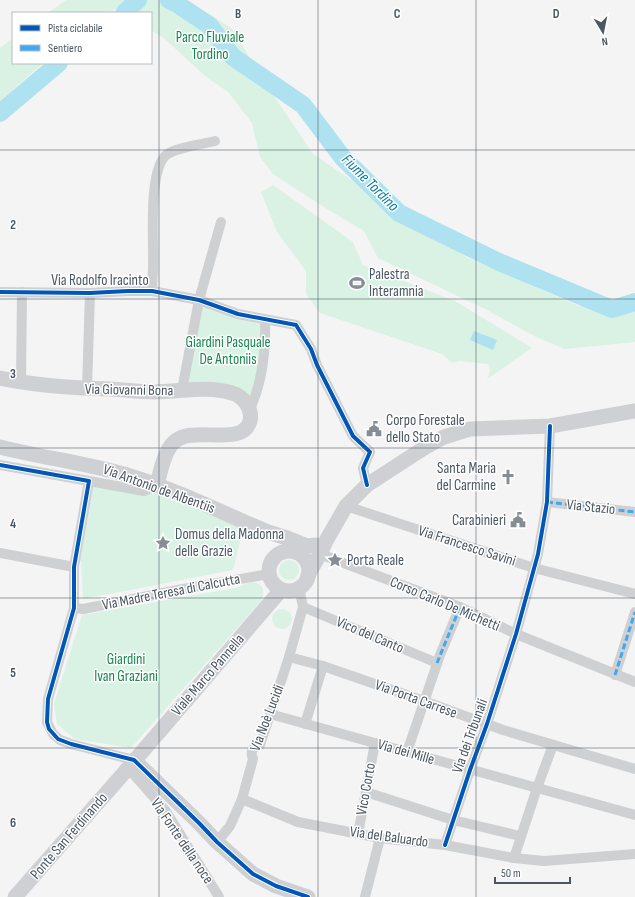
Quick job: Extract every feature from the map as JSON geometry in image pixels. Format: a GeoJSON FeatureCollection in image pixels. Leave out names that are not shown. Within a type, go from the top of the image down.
{"type":"FeatureCollection","features":[{"type":"Feature","properties":{"kind":"main road","name":"Via Giovanni Bona"},"geometry":{"type":"LineString","coordinates":[[0,378],[21,383],[87,389],[153,392],[210,389],[234,393],[244,399],[249,411]]}},
{"type":"Feature","properties":{"kind":"main road"},"geometry":{"type":"LineString","coordinates":[[157,485],[162,467],[173,443],[185,435],[190,434],[236,435],[246,428],[250,420],[249,411]]}},
{"type":"Feature","properties":{"kind":"main road"},"geometry":{"type":"LineString","coordinates":[[321,547],[299,554],[284,551],[276,555],[269,565],[268,574],[273,583],[281,590],[290,591],[299,588],[305,583],[321,547],[346,506],[367,485],[424,448],[444,437],[470,429],[550,426],[635,411]]}},
{"type":"Feature","properties":{"kind":"main road","name":"Via Antonio de Albentiis"},"geometry":{"type":"LineString","coordinates":[[0,447],[38,456],[89,465],[130,476],[157,485],[268,532],[307,546],[321,547]]}},
{"type":"Feature","properties":{"kind":"main road"},"geometry":{"type":"LineString","coordinates":[[268,532],[275,542],[276,555]]}},
{"type":"Feature","properties":{"kind":"main road"},"geometry":{"type":"LineString","coordinates":[[286,538],[308,565],[308,575]]}},
{"type":"Feature","properties":{"kind":"main road","name":"Viale Marco Pannella"},"geometry":{"type":"LineString","coordinates":[[128,768],[281,590]]}},
{"type":"Feature","properties":{"kind":"main road"},"geometry":{"type":"LineString","coordinates":[[128,768],[199,823],[217,842],[252,874],[276,886],[308,897]]}},
{"type":"Feature","properties":{"kind":"main road","name":"Ponte San Ferdinando"},"geometry":{"type":"LineString","coordinates":[[15,897],[128,768]]}},
{"type":"Feature","properties":{"kind":"street"},"geometry":{"type":"LineString","coordinates":[[152,291],[153,197],[158,170],[166,156],[180,149],[215,141]]}},
{"type":"Feature","properties":{"kind":"street"},"geometry":{"type":"LineString","coordinates":[[182,390],[199,300],[221,222]]}},
{"type":"Feature","properties":{"kind":"street","name":"Via Rodolfo Iracinto"},"geometry":{"type":"LineString","coordinates":[[0,292],[90,293],[152,291],[199,300],[238,314],[296,325],[311,349],[317,366],[353,436],[370,452],[363,468],[367,485]]}},
{"type":"Feature","properties":{"kind":"street"},"geometry":{"type":"LineString","coordinates":[[21,383],[22,292]]}},
{"type":"Feature","properties":{"kind":"street"},"geometry":{"type":"LineString","coordinates":[[87,389],[90,293]]}},
{"type":"Feature","properties":{"kind":"street"},"geometry":{"type":"LineString","coordinates":[[249,411],[256,397],[265,356],[265,320]]}},
{"type":"Feature","properties":{"kind":"street","name":"Via dei Tribunali"},"geometry":{"type":"LineString","coordinates":[[445,844],[487,724],[516,634],[538,554],[547,502],[550,426]]}},
{"type":"Feature","properties":{"kind":"street"},"geometry":{"type":"LineString","coordinates":[[0,465],[144,491],[157,485]]}},
{"type":"Feature","properties":{"kind":"street"},"geometry":{"type":"LineString","coordinates":[[89,481],[74,567],[74,608],[48,699],[47,722],[53,734],[58,739],[128,768]]}},
{"type":"Feature","properties":{"kind":"street","name":"Via Stazio"},"geometry":{"type":"LineString","coordinates":[[547,502],[635,512]]}},
{"type":"Feature","properties":{"kind":"street","name":"Via Francesco Savini"},"geometry":{"type":"LineString","coordinates":[[346,506],[534,568],[635,594]]}},
{"type":"Feature","properties":{"kind":"street","name":"Corso Carlo De Michetti"},"geometry":{"type":"LineString","coordinates":[[321,547],[460,607],[516,634],[635,682]]}},
{"type":"Feature","properties":{"kind":"street"},"geometry":{"type":"LineString","coordinates":[[0,552],[74,567]]}},
{"type":"Feature","properties":{"kind":"street","name":"Via Madre Teresa di Calcutta"},"geometry":{"type":"LineString","coordinates":[[74,608],[83,609],[182,589],[268,574]]}},
{"type":"Feature","properties":{"kind":"street","name":"Via Noè Lucidi"},"geometry":{"type":"LineString","coordinates":[[217,842],[230,826],[242,799],[253,759],[249,749],[260,745],[289,657],[303,607],[299,588]]}},
{"type":"Feature","properties":{"kind":"street","name":"Vico del Canto"},"geometry":{"type":"LineString","coordinates":[[303,607],[437,663]]}},
{"type":"Feature","properties":{"kind":"street"},"geometry":{"type":"LineString","coordinates":[[406,752],[437,663],[460,607]]}},
{"type":"Feature","properties":{"kind":"street"},"geometry":{"type":"LineString","coordinates":[[615,674],[635,612]]}},
{"type":"Feature","properties":{"kind":"street","name":"Via Porta Carrese"},"geometry":{"type":"LineString","coordinates":[[289,657],[323,666],[424,700],[487,724],[635,769]]}},
{"type":"Feature","properties":{"kind":"street"},"geometry":{"type":"LineString","coordinates":[[305,724],[323,666]]}},
{"type":"Feature","properties":{"kind":"street","name":"Via dei Mille"},"geometry":{"type":"LineString","coordinates":[[270,714],[635,815]]}},
{"type":"Feature","properties":{"kind":"street","name":"Vico Corto"},"geometry":{"type":"LineString","coordinates":[[358,834],[375,743]]}},
{"type":"Feature","properties":{"kind":"street"},"geometry":{"type":"LineString","coordinates":[[514,858],[520,836],[553,745]]}},
{"type":"Feature","properties":{"kind":"street","name":"Via Fonte della noce"},"geometry":{"type":"LineString","coordinates":[[128,768],[165,810],[219,897]]}},
{"type":"Feature","properties":{"kind":"street"},"geometry":{"type":"LineString","coordinates":[[366,792],[454,820],[520,836]]}},
{"type":"Feature","properties":{"kind":"street","name":"Via del Baluardo"},"geometry":{"type":"LineString","coordinates":[[242,799],[298,822],[380,838],[445,844],[514,858],[544,861],[635,854]]}},
{"type":"Feature","properties":{"kind":"street"},"geometry":{"type":"LineString","coordinates":[[365,897],[380,838]]}},
{"type":"Feature","properties":{"kind":"green space","name":"Parco Fluviale Tordino"},"geometry":{"type":"Polygon","coordinates":[[[66,0],[187,0],[231,28],[313,154],[466,257],[579,306],[635,300],[635,342],[565,349],[536,337],[487,310],[378,258],[364,231],[273,174],[260,157],[252,123],[228,92],[205,76],[165,39],[152,31],[152,12],[125,12],[118,7],[111,12],[49,12],[66,0]]]}},
{"type":"Feature","properties":{"kind":"green space"},"geometry":{"type":"Polygon","coordinates":[[[12,39],[12,64],[42,64],[0,101],[0,48],[12,39]]]}},
{"type":"Feature","properties":{"kind":"green space","name":"Palestra Interamnia"},"geometry":{"type":"Polygon","coordinates":[[[273,185],[353,242],[363,265],[455,301],[532,348],[487,379],[490,372],[488,364],[460,361],[452,363],[442,354],[320,313],[306,294],[306,271],[277,232],[261,192],[273,185]]]}},
{"type":"Feature","properties":{"kind":"green space","name":"Giardini Pasquale De Antoniis"},"geometry":{"type":"Polygon","coordinates":[[[199,300],[265,320],[256,397],[223,391],[182,390],[199,300]]]}},
{"type":"Feature","properties":{"kind":"green space"},"geometry":{"type":"Polygon","coordinates":[[[89,481],[149,489],[245,522],[233,570],[83,599],[81,561],[75,560],[89,481]]]}},
{"type":"Feature","properties":{"kind":"green space"},"geometry":{"type":"Polygon","coordinates":[[[285,560],[293,560],[299,566],[299,574],[293,580],[285,580],[279,574],[279,566],[285,560]]]}},
{"type":"Feature","properties":{"kind":"green space","name":"Giardini Ivan Graziani"},"geometry":{"type":"Polygon","coordinates":[[[251,582],[261,585],[263,593],[261,601],[131,748],[75,739],[57,724],[54,704],[82,615],[235,588],[251,582]]]}},
{"type":"Feature","properties":{"kind":"green space"},"geometry":{"type":"Polygon","coordinates":[[[278,609],[286,609],[292,615],[292,623],[286,629],[278,629],[272,623],[272,615],[278,609]]]}},
{"type":"Feature","properties":{"kind":"water"},"geometry":{"type":"Polygon","coordinates":[[[474,331],[497,340],[493,350],[470,340],[474,331]]]}},
{"type":"Feature","properties":{"kind":"waterway","name":"Fiume Tordino"},"geometry":{"type":"LineString","coordinates":[[125,12],[138,0]]}},
{"type":"Feature","properties":{"kind":"waterway","name":"Fiume Tordino"},"geometry":{"type":"LineString","coordinates":[[169,0],[209,25],[233,57],[303,105],[343,158],[399,213],[499,262],[612,309],[635,302]]}},
{"type":"Feature","properties":{"kind":"waterway","name":"Fiume Tordino"},"geometry":{"type":"LineString","coordinates":[[0,113],[58,64]]}},
{"type":"Feature","properties":{"kind":"marked path"},"geometry":{"type":"LineString","coordinates":[[547,502],[635,512]]}},
{"type":"Feature","properties":{"kind":"marked path"},"geometry":{"type":"LineString","coordinates":[[437,663],[460,607]]}},
{"type":"Feature","properties":{"kind":"marked path"},"geometry":{"type":"LineString","coordinates":[[615,675],[635,612]]}},
{"type":"Feature","properties":{"kind":"cycle path"},"geometry":{"type":"LineString","coordinates":[[0,292],[90,293],[152,291],[199,300],[238,314],[296,325],[311,349],[317,365],[353,436],[370,452],[363,468],[367,485]]}},
{"type":"Feature","properties":{"kind":"cycle path"},"geometry":{"type":"LineString","coordinates":[[445,845],[487,724],[516,634],[538,554],[547,502],[550,426]]}},
{"type":"Feature","properties":{"kind":"cycle path"},"geometry":{"type":"LineString","coordinates":[[0,465],[89,481],[74,567],[74,608],[48,699],[47,722],[49,729],[58,739],[71,744],[134,760],[217,842],[253,874],[276,886],[308,897]]}},
{"type":"Feature","properties":{"kind":"place","name":"Palestra Interamnia"},"geometry":{"type":"Point","coordinates":[357,283]}},
{"type":"Feature","properties":{"kind":"place","name":"Corpo Forestale dello Stato"},"geometry":{"type":"Point","coordinates":[374,429]}},
{"type":"Feature","properties":{"kind":"place","name":"Santa Maria del Carmine"},"geometry":{"type":"Point","coordinates":[508,477]}},
{"type":"Feature","properties":{"kind":"place","name":"Carabinieri"},"geometry":{"type":"Point","coordinates":[518,520]}},
{"type":"Feature","properties":{"kind":"place","name":"Domus della Madonna delle Grazie"},"geometry":{"type":"Point","coordinates":[163,543]}},
{"type":"Feature","properties":{"kind":"place","name":"Porta Reale"},"geometry":{"type":"Point","coordinates":[335,560]}}]}
